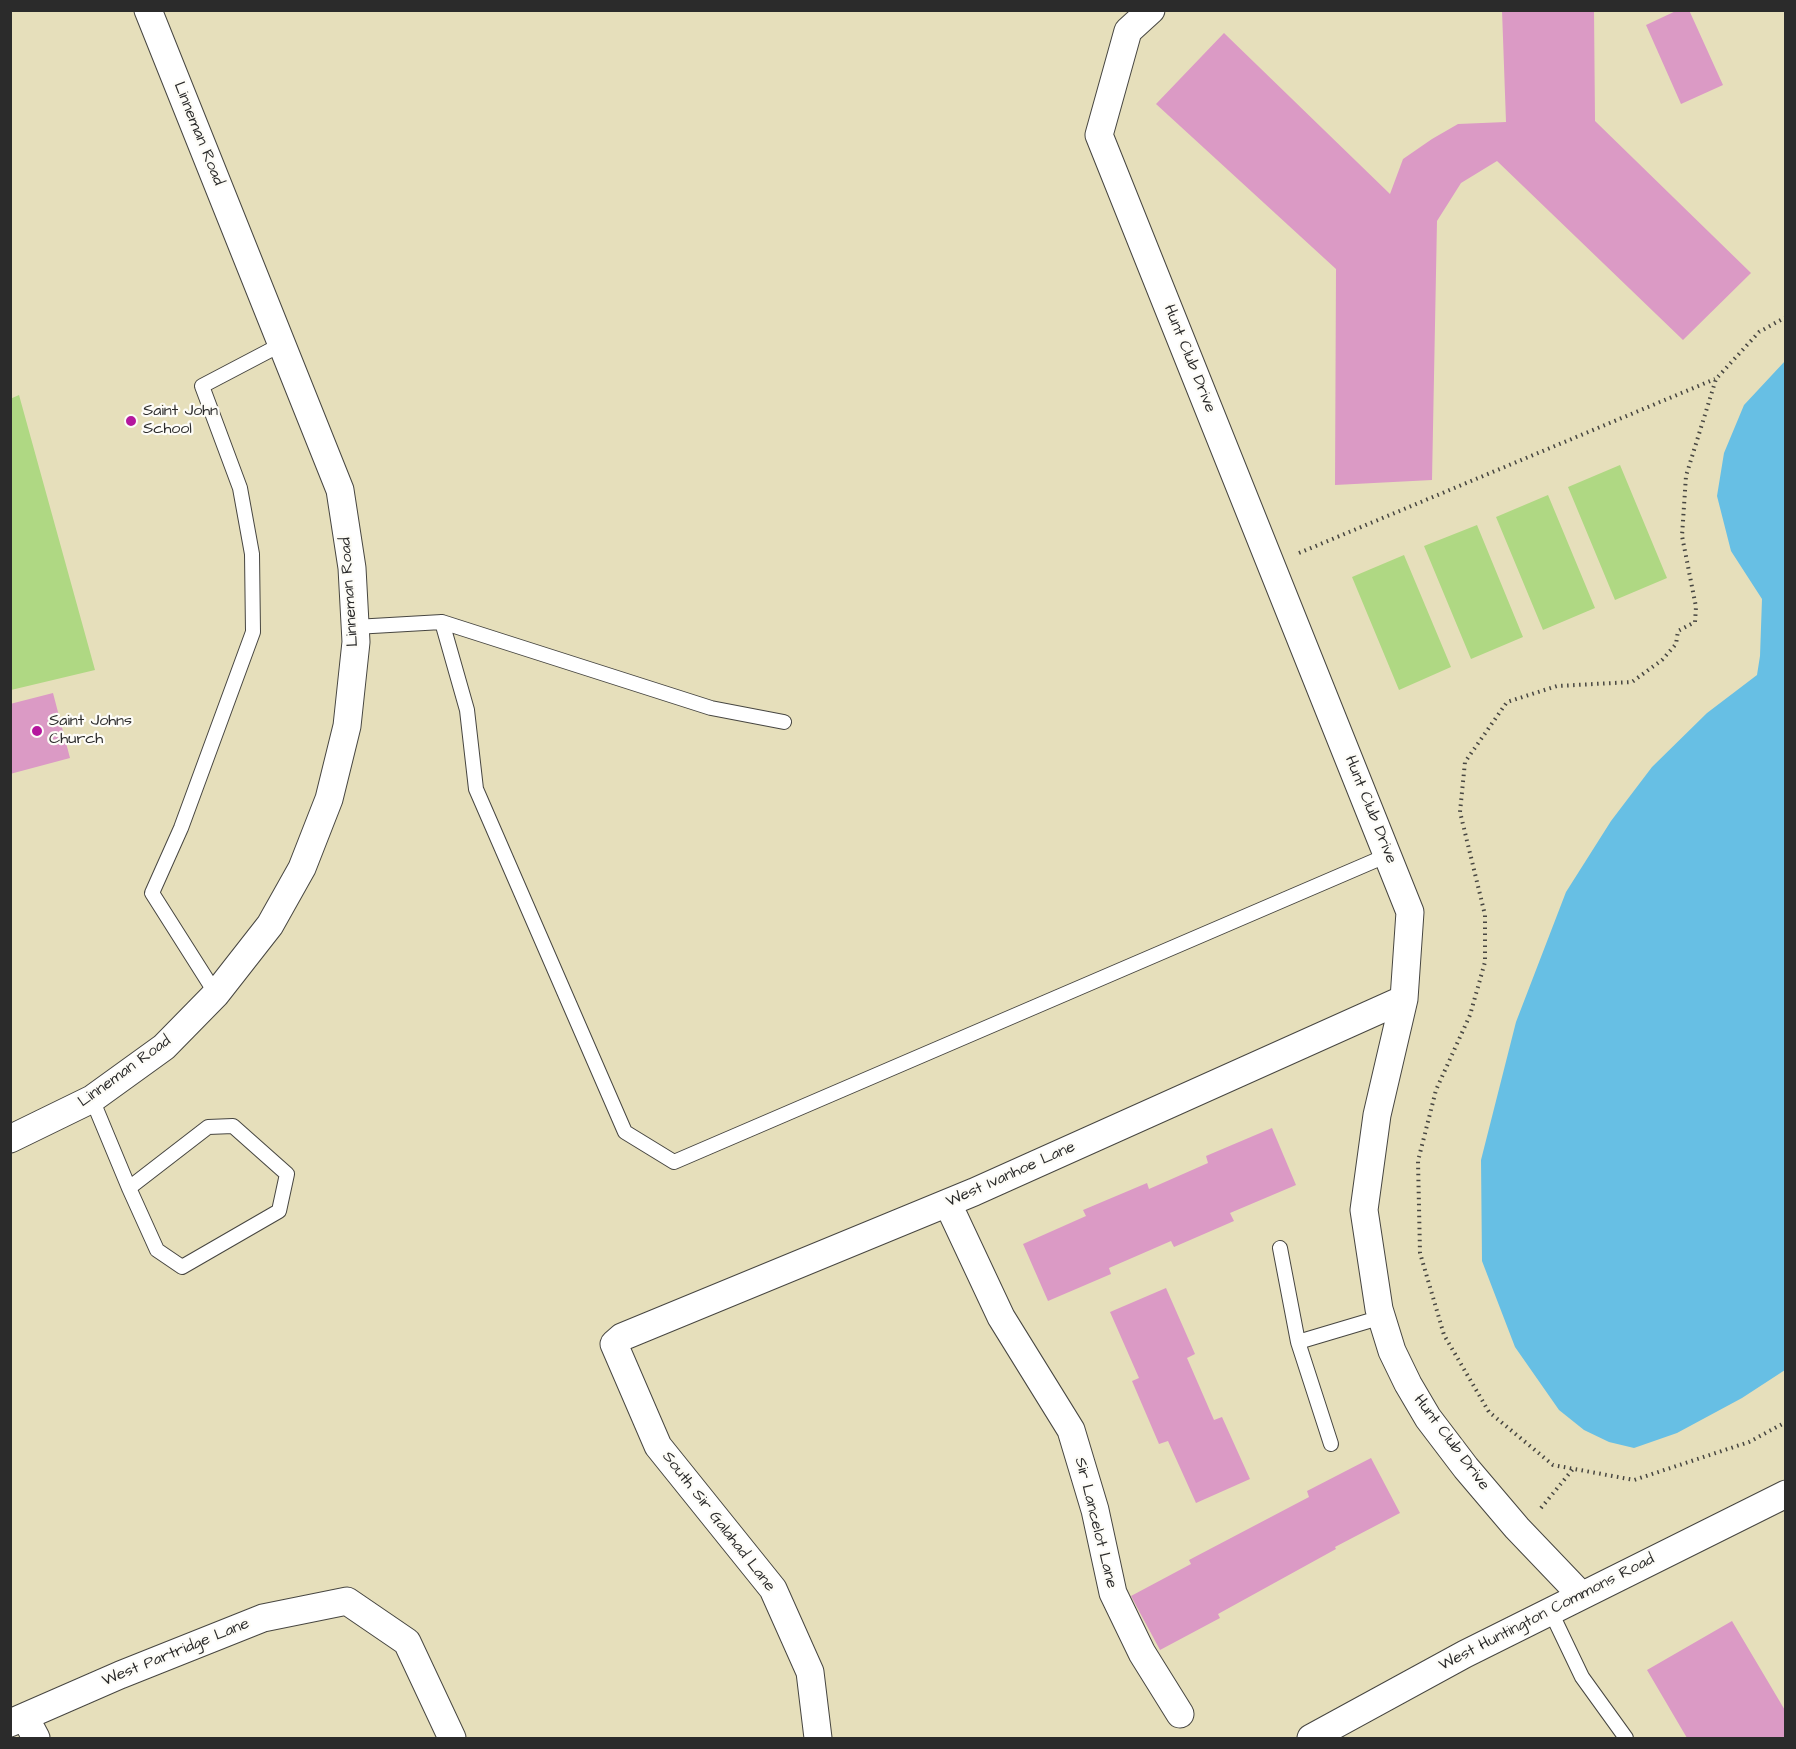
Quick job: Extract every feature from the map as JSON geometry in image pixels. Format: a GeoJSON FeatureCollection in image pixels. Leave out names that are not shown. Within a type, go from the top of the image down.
{"type":"FeatureCollection","features":[{"type":"Feature","properties":{"kind":"street","name":"Linneman Road"},"geometry":{"type":"LineString","coordinates":[[10,1139],[92,1099],[164,1047],[216,994],[270,925],[302,868],[329,799],[347,726],[356,642],[352,568],[340,490],[148,10]]}},
{"type":"Feature","properties":{"kind":"street","name":"Hunt Club Drive"},"geometry":{"type":"LineString","coordinates":[[1151,10],[1128,31],[1099,135],[1410,912],[1404,999],[1377,1115],[1364,1210],[1382,1317],[1392,1351],[1428,1418],[1466,1468],[1517,1528],[1581,1595]]}},
{"type":"Feature","properties":{"kind":"street","name":"West Ivanhoe Lane"},"geometry":{"type":"LineString","coordinates":[[614,1344],[622,1337],[948,1204],[1404,999]]}},
{"type":"Feature","properties":{"kind":"street","name":"Sir Lancelot Lane"},"geometry":{"type":"LineString","coordinates":[[948,1204],[1001,1317],[1071,1430],[1095,1510],[1113,1593],[1142,1653],[1180,1713]]}},
{"type":"Feature","properties":{"kind":"street","name":"South Sir Galahad Lane"},"geometry":{"type":"LineString","coordinates":[[614,1344],[658,1446],[772,1589],[810,1672],[818,1738]]}},
{"type":"Feature","properties":{"kind":"street","name":"West Huntington Commons Road"},"geometry":{"type":"LineString","coordinates":[[1311,1738],[1465,1653],[1785,1494]]}},
{"type":"Feature","properties":{"kind":"street","name":"West Partridge Lane"},"geometry":{"type":"LineString","coordinates":[[24,1726],[120,1675],[263,1618],[347,1601],[407,1642],[452,1738]]}},
{"type":"Feature","properties":{"kind":"lane"},"geometry":{"type":"LineString","coordinates":[[216,994],[152,893],[181,828],[253,632],[252,554],[240,488],[202,386],[282,344]]}},
{"type":"Feature","properties":{"kind":"lane"},"geometry":{"type":"LineString","coordinates":[[355,627],[442,622],[711,708],[784,722]]}},
{"type":"Feature","properties":{"kind":"lane"},"geometry":{"type":"LineString","coordinates":[[442,622],[467,710],[476,789],[625,1132],[674,1162],[1388,855]]}},
{"type":"Feature","properties":{"kind":"lane"},"geometry":{"type":"LineString","coordinates":[[92,1099],[129,1188],[157,1250],[182,1267],[279,1211],[288,1174],[233,1126],[208,1127],[129,1188]]}},
{"type":"Feature","properties":{"kind":"lane"},"geometry":{"type":"LineString","coordinates":[[1280,1248],[1298,1342],[1331,1444]]}},
{"type":"Feature","properties":{"kind":"lane"},"geometry":{"type":"LineString","coordinates":[[1298,1342],[1382,1317]]}},
{"type":"Feature","properties":{"kind":"lane"},"geometry":{"type":"LineString","coordinates":[[1550,1610],[1582,1677],[1626,1738]]}},
{"type":"Feature","properties":{"kind":"path"},"geometry":{"type":"LineString","coordinates":[[1271,564],[1716,379],[1759,332],[1785,317]]}},
{"type":"Feature","properties":{"kind":"path"},"geometry":{"type":"LineString","coordinates":[[1716,379],[1686,476],[1682,536],[1696,607],[1695,622],[1678,631],[1676,645],[1662,660],[1632,682],[1557,686],[1507,702],[1466,762],[1460,812],[1485,915],[1485,962],[1470,1015],[1436,1090],[1418,1161],[1420,1253],[1444,1335],[1489,1412],[1553,1465],[1634,1480],[1749,1442],[1785,1422]]}},
{"type":"Feature","properties":{"kind":"path"},"geometry":{"type":"LineString","coordinates":[[1517,1528],[1542,1507],[1573,1469]]}},
{"type":"Feature","properties":{"kind":"green space"},"geometry":{"type":"Polygon","coordinates":[[[19,395],[95,670],[11,690],[10,399],[19,395]]]}},
{"type":"Feature","properties":{"kind":"green space"},"geometry":{"type":"Polygon","coordinates":[[[1620,465],[1667,578],[1615,600],[1568,487],[1620,465]]]}},
{"type":"Feature","properties":{"kind":"green space"},"geometry":{"type":"Polygon","coordinates":[[[1548,495],[1595,608],[1543,630],[1496,517],[1548,495]]]}},
{"type":"Feature","properties":{"kind":"green space"},"geometry":{"type":"Polygon","coordinates":[[[1477,525],[1523,637],[1471,659],[1424,546],[1477,525]]]}},
{"type":"Feature","properties":{"kind":"green space"},"geometry":{"type":"Polygon","coordinates":[[[1404,555],[1451,667],[1399,690],[1352,577],[1404,555]]]}},
{"type":"Feature","properties":{"kind":"water"},"geometry":{"type":"Polygon","coordinates":[[[1785,361],[1785,1370],[1742,1398],[1677,1433],[1634,1448],[1609,1442],[1584,1430],[1559,1410],[1515,1347],[1482,1261],[1481,1160],[1516,1022],[1566,892],[1611,821],[1652,767],[1707,713],[1757,675],[1762,599],[1731,551],[1717,496],[1724,453],[1744,405],[1785,361]]]}},
{"type":"Feature","properties":{"kind":"building"},"geometry":{"type":"Polygon","coordinates":[[[1502,10],[1594,10],[1595,121],[1751,273],[1683,340],[1497,161],[1461,183],[1437,221],[1432,480],[1335,485],[1336,269],[1156,104],[1224,33],[1390,194],[1403,159],[1432,139],[1458,124],[1506,122],[1502,10]]]}},
{"type":"Feature","properties":{"kind":"building"},"geometry":{"type":"Polygon","coordinates":[[[1678,10],[1689,10],[1723,85],[1681,104],[1646,25],[1678,10]]]}},
{"type":"Feature","properties":{"kind":"building","name":"Saint Johns Church"},"geometry":{"type":"Polygon","coordinates":[[[53,693],[70,758],[10,774],[10,704],[53,693]]]}},
{"type":"Feature","properties":{"kind":"building"},"geometry":{"type":"Polygon","coordinates":[[[1272,1128],[1296,1185],[1230,1213],[1234,1221],[1174,1247],[1171,1241],[1109,1268],[1111,1274],[1048,1301],[1023,1244],[1086,1216],[1083,1210],[1147,1183],[1149,1189],[1208,1163],[1206,1156],[1272,1128]]]}},
{"type":"Feature","properties":{"kind":"building"},"geometry":{"type":"Polygon","coordinates":[[[1166,1288],[1195,1354],[1187,1358],[1214,1420],[1222,1417],[1250,1479],[1196,1503],[1168,1441],[1159,1444],[1132,1381],[1139,1378],[1110,1312],[1166,1288]]]}},
{"type":"Feature","properties":{"kind":"building"},"geometry":{"type":"Polygon","coordinates":[[[1371,1458],[1400,1513],[1335,1547],[1336,1549],[1218,1614],[1220,1618],[1160,1650],[1131,1596],[1191,1564],[1189,1560],[1309,1497],[1307,1491],[1371,1458]]]}},
{"type":"Feature","properties":{"kind":"building"},"geometry":{"type":"Polygon","coordinates":[[[1732,1621],[1786,1712],[1786,1738],[1687,1738],[1647,1670],[1732,1621]]]}},
{"type":"Feature","properties":{"kind":"place","name":"Saint John School"},"geometry":{"type":"Point","coordinates":[131,421]}},
{"type":"Feature","properties":{"kind":"place","name":"Saint Johns Church"},"geometry":{"type":"Point","coordinates":[37,731]}}]}
